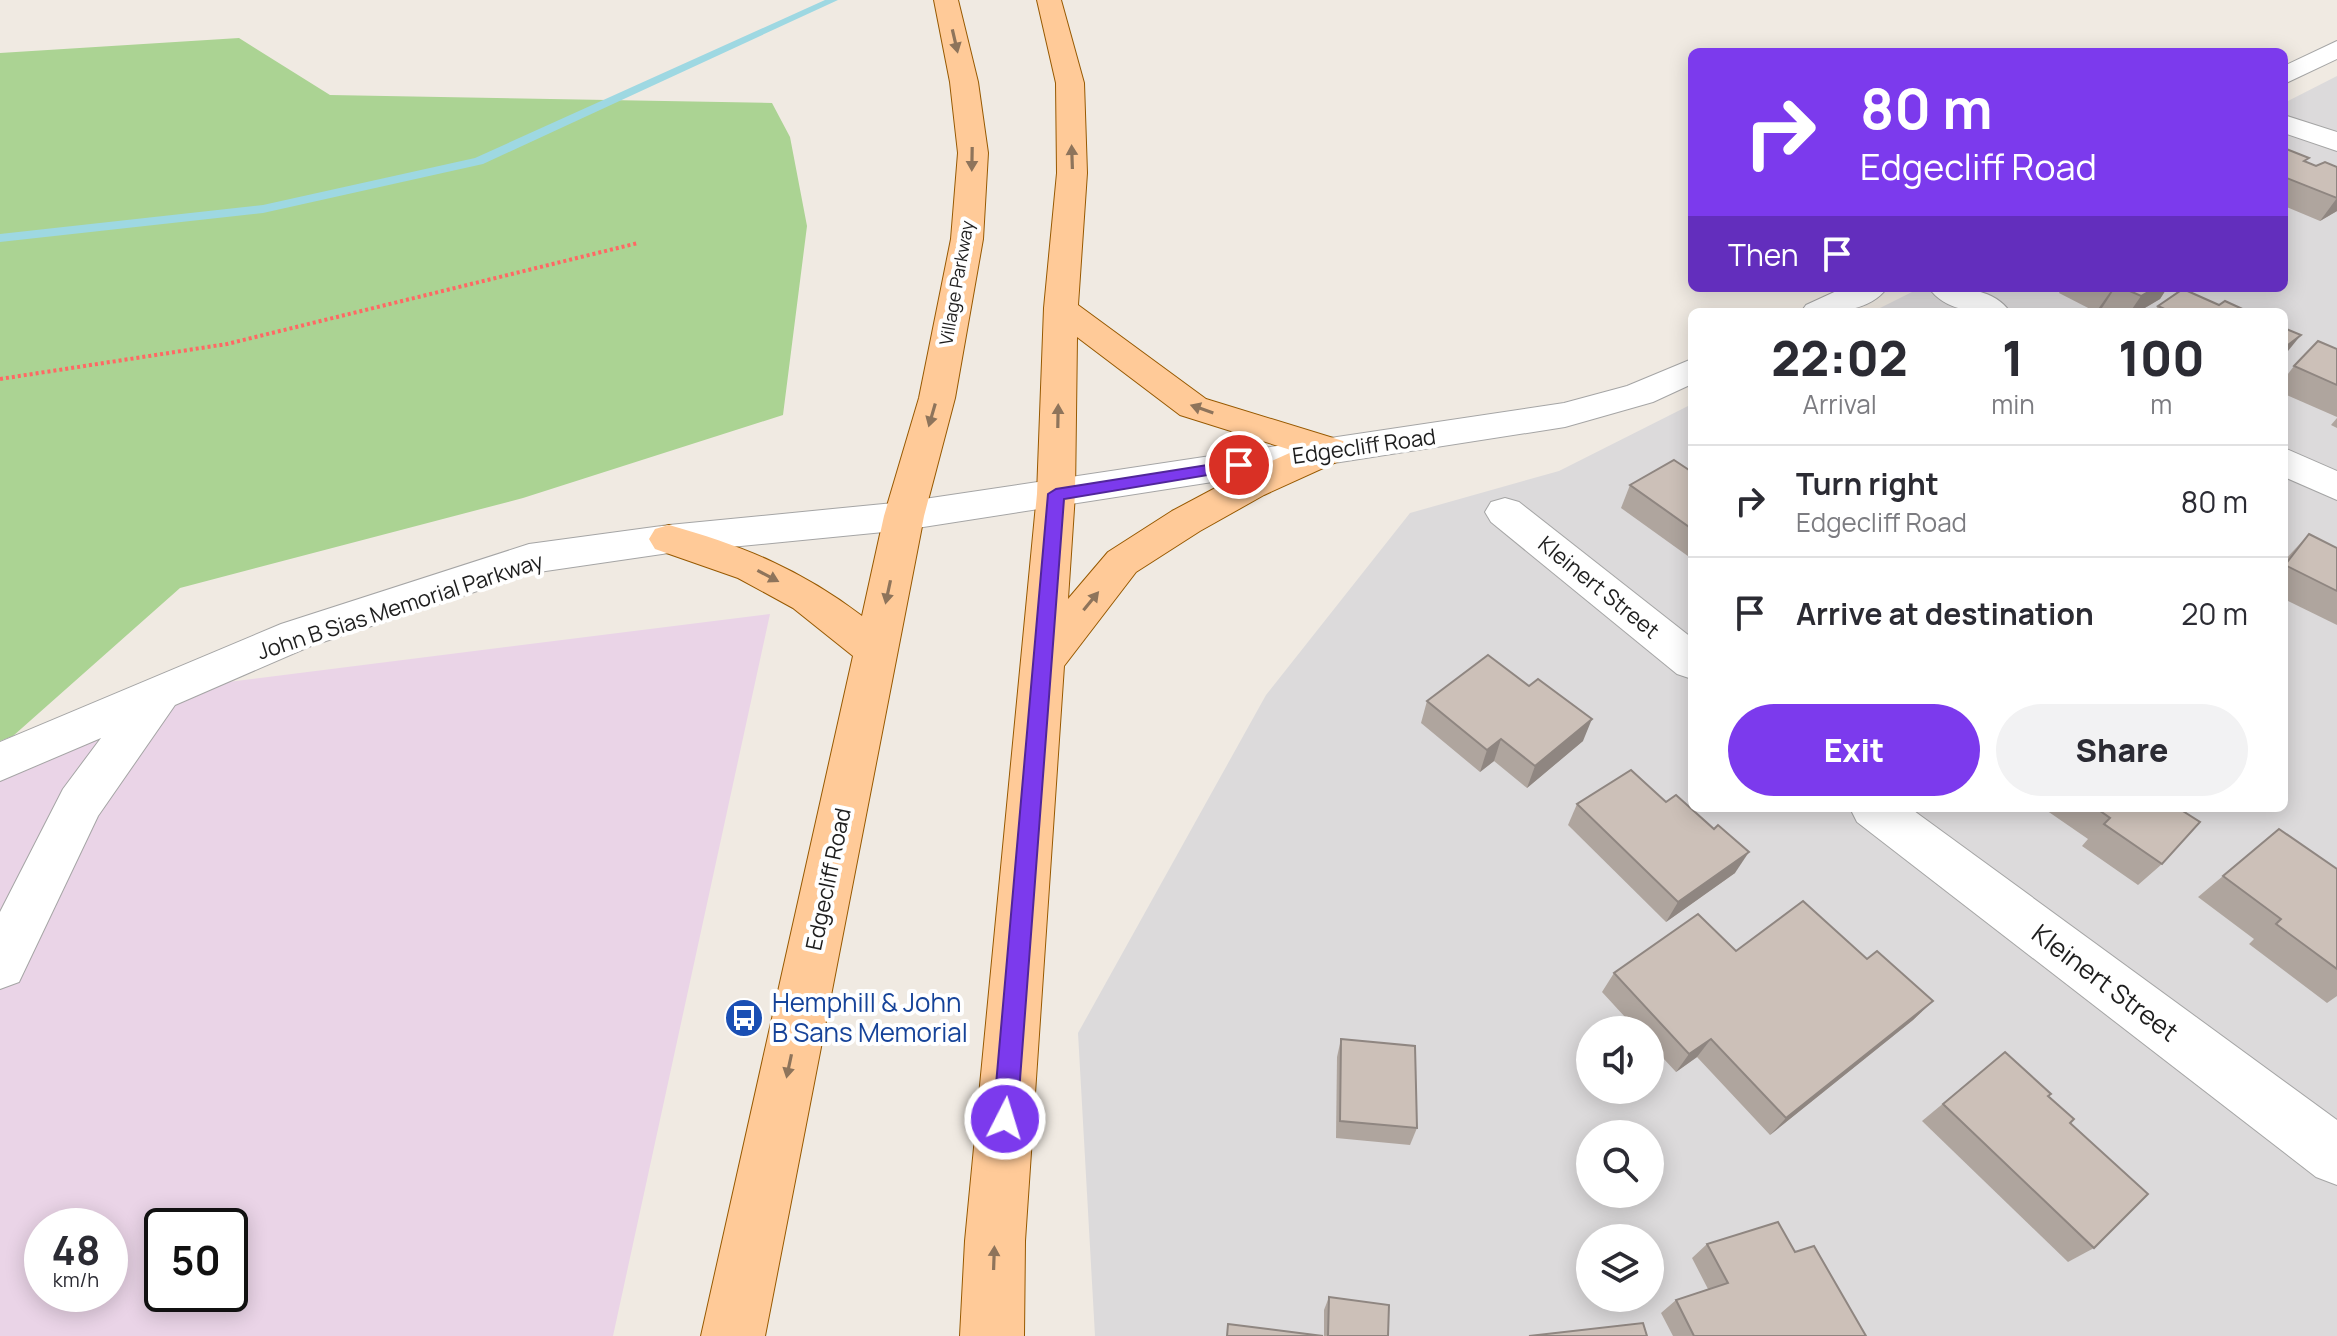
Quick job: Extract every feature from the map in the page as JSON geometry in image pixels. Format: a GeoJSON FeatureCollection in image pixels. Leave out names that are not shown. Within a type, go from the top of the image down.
{"type":"FeatureCollection","features":[{"type":"Feature","properties":{"kind":"main road","name":"Village Parkway"},"geometry":{"type":"LineString","coordinates":[[904,516],[937,398],[967,239],[973,153],[964,82],[946,0]]}},
{"type":"Feature","properties":{"kind":"main road"},"geometry":{"type":"LineString","coordinates":[[992,1336],[995,1241],[1056,494],[1061,308],[1072,173],[1070,83],[1049,0]]}},
{"type":"Feature","properties":{"kind":"main road"},"geometry":{"type":"LineString","coordinates":[[1061,308],[1193,407],[1330,450]]}},
{"type":"Feature","properties":{"kind":"main road"},"geometry":{"type":"LineString","coordinates":[[1042,662],[1122,562],[1186,521],[1250,486],[1330,450]]}},
{"type":"Feature","properties":{"kind":"main road","name":"Edgecliff Road"},"geometry":{"type":"LineString","coordinates":[[733,1336],[904,516]]}},
{"type":"Feature","properties":{"kind":"main road"},"geometry":{"type":"LineString","coordinates":[[669,539],[753,568],[808,597],[876,650]]}},
{"type":"Feature","properties":{"kind":"street"},"geometry":{"type":"LineString","coordinates":[[2288,74],[2337,49]]}},
{"type":"Feature","properties":{"kind":"street"},"geometry":{"type":"LineString","coordinates":[[2288,124],[2337,142]]}},
{"type":"Feature","properties":{"kind":"street"},"geometry":{"type":"LineString","coordinates":[[1827,308],[1861,292]]}},
{"type":"Feature","properties":{"kind":"street"},"geometry":{"type":"LineString","coordinates":[[1954,292],[1985,308]]}},
{"type":"Feature","properties":{"kind":"street","name":"Edgecliff Road"},"geometry":{"type":"LineString","coordinates":[[1056,494],[1565,415],[1640,394],[1688,372]]}},
{"type":"Feature","properties":{"kind":"street"},"geometry":{"type":"LineString","coordinates":[[2288,463],[2337,487]]}},
{"type":"Feature","properties":{"kind":"street","name":"John B Sias Memorial Parkway"},"geometry":{"type":"LineString","coordinates":[[0,762],[296,635],[529,559],[669,539],[904,516],[1056,494]]}},
{"type":"Feature","properties":{"kind":"street","name":"Kleinert Street"},"geometry":{"type":"LineString","coordinates":[[1505,512],[1688,659]]}},
{"type":"Feature","properties":{"kind":"street"},"geometry":{"type":"LineString","coordinates":[[0,965],[80,803],[159,693]]}},
{"type":"Feature","properties":{"kind":"street","name":"Kleinert Street"},"geometry":{"type":"LineString","coordinates":[[1879,812],[2337,1156]]}},
{"type":"Feature","properties":{"kind":"path"},"geometry":{"type":"LineString","coordinates":[[0,379],[227,344],[638,243]]}},
{"type":"Feature","properties":{"kind":"shaded area"},"geometry":{"type":"Polygon","coordinates":[[[2337,76],[2337,1336],[1095,1336],[1078,1033],[1266,695],[1410,513],[1559,471],[1688,406],[1688,812],[2288,812],[2288,308],[1880,308],[1912,292],[2288,292],[2288,101],[2337,76]]]}},
{"type":"Feature","properties":{"kind":"shaded area"},"geometry":{"type":"Polygon","coordinates":[[[770,614],[613,1336],[0,1336],[0,754],[140,693],[770,614]]]}},
{"type":"Feature","properties":{"kind":"green space"},"geometry":{"type":"Polygon","coordinates":[[[239,38],[330,95],[772,103],[790,137],[807,226],[783,415],[523,498],[180,588],[13,736],[0,741],[0,53],[239,38]]]}},
{"type":"Feature","properties":{"kind":"building"},"geometry":{"type":"Polygon","coordinates":[[[2288,150],[2309,158],[2304,161],[2316,166],[2325,162],[2337,167],[2337,198],[2288,179],[2288,150]]]}},
{"type":"Feature","properties":{"kind":"building"},"geometry":{"type":"Polygon","coordinates":[[[2179,292],[2190,292],[2219,305],[2225,301],[2240,308],[2162,308],[2158,306],[2179,292]]]}},
{"type":"Feature","properties":{"kind":"building"},"geometry":{"type":"Polygon","coordinates":[[[2288,330],[2301,335],[2288,345],[2288,330]]]}},
{"type":"Feature","properties":{"kind":"building"},"geometry":{"type":"Polygon","coordinates":[[[2318,341],[2337,349],[2337,385],[2294,366],[2318,341]]]}},
{"type":"Feature","properties":{"kind":"building"},"geometry":{"type":"Polygon","coordinates":[[[1674,460],[1688,469],[1688,526],[1630,485],[1674,460]]]}},
{"type":"Feature","properties":{"kind":"building"},"geometry":{"type":"Polygon","coordinates":[[[2309,534],[2337,548],[2337,591],[2288,566],[2288,561],[2309,534]]]}},
{"type":"Feature","properties":{"kind":"building"},"geometry":{"type":"Polygon","coordinates":[[[1488,655],[1529,686],[1538,679],[1592,719],[1535,766],[1501,739],[1487,750],[1427,701],[1488,655]]]}},
{"type":"Feature","properties":{"kind":"building"},"geometry":{"type":"Polygon","coordinates":[[[1631,770],[1666,802],[1676,795],[1688,806],[1688,812],[1695,812],[1714,829],[1718,825],[1749,852],[1678,902],[1577,804],[1631,770]]]}},
{"type":"Feature","properties":{"kind":"building"},"geometry":{"type":"Polygon","coordinates":[[[2102,812],[2184,812],[2200,822],[2162,864],[2104,824],[2110,818],[2102,812]]]}},
{"type":"Feature","properties":{"kind":"building"},"geometry":{"type":"Polygon","coordinates":[[[2279,829],[2337,869],[2337,969],[2276,924],[2281,919],[2223,876],[2279,829]]]}},
{"type":"Feature","properties":{"kind":"building"},"geometry":{"type":"Polygon","coordinates":[[[1803,901],[1867,959],[1877,951],[1933,1001],[1786,1118],[1711,1039],[1689,1054],[1664,1027],[1664,1016],[1654,1016],[1614,973],[1698,914],[1736,951],[1803,901]]]}},
{"type":"Feature","properties":{"kind":"building"},"geometry":{"type":"Polygon","coordinates":[[[1341,1039],[1415,1046],[1417,1128],[1340,1121],[1341,1039]]]}},
{"type":"Feature","properties":{"kind":"building"},"geometry":{"type":"Polygon","coordinates":[[[2005,1052],[2074,1119],[2070,1123],[2148,1194],[2094,1248],[1943,1104],[2005,1052]]]}},
{"type":"Feature","properties":{"kind":"building"},"geometry":{"type":"Polygon","coordinates":[[[1778,1222],[1795,1252],[1814,1246],[1866,1336],[1694,1336],[1676,1300],[1728,1283],[1707,1244],[1778,1222]]]}},
{"type":"Feature","properties":{"kind":"building"},"geometry":{"type":"Polygon","coordinates":[[[1329,1297],[1389,1305],[1388,1336],[1328,1336],[1329,1297]]]}},
{"type":"Feature","properties":{"kind":"building"},"geometry":{"type":"Polygon","coordinates":[[[1643,1323],[1647,1336],[1529,1336],[1643,1323]]]}},
{"type":"Feature","properties":{"kind":"building"},"geometry":{"type":"Polygon","coordinates":[[[1228,1324],[1323,1336],[1227,1336],[1228,1324]]]}},
{"type":"Feature","properties":{"kind":"waterway"},"geometry":{"type":"LineString","coordinates":[[0,238],[263,209],[479,161],[833,0]]}},
{"type":"Feature","properties":{"kind":"place","name":"Hemphill & John B Sans Memorial"},"geometry":{"type":"Point","coordinates":[744,1018]}},
{"type":"Feature","properties":{"kind":"route"},"geometry":{"type":"LineString","coordinates":[[1005,1119],[1056,494],[1239,465]]}}]}
